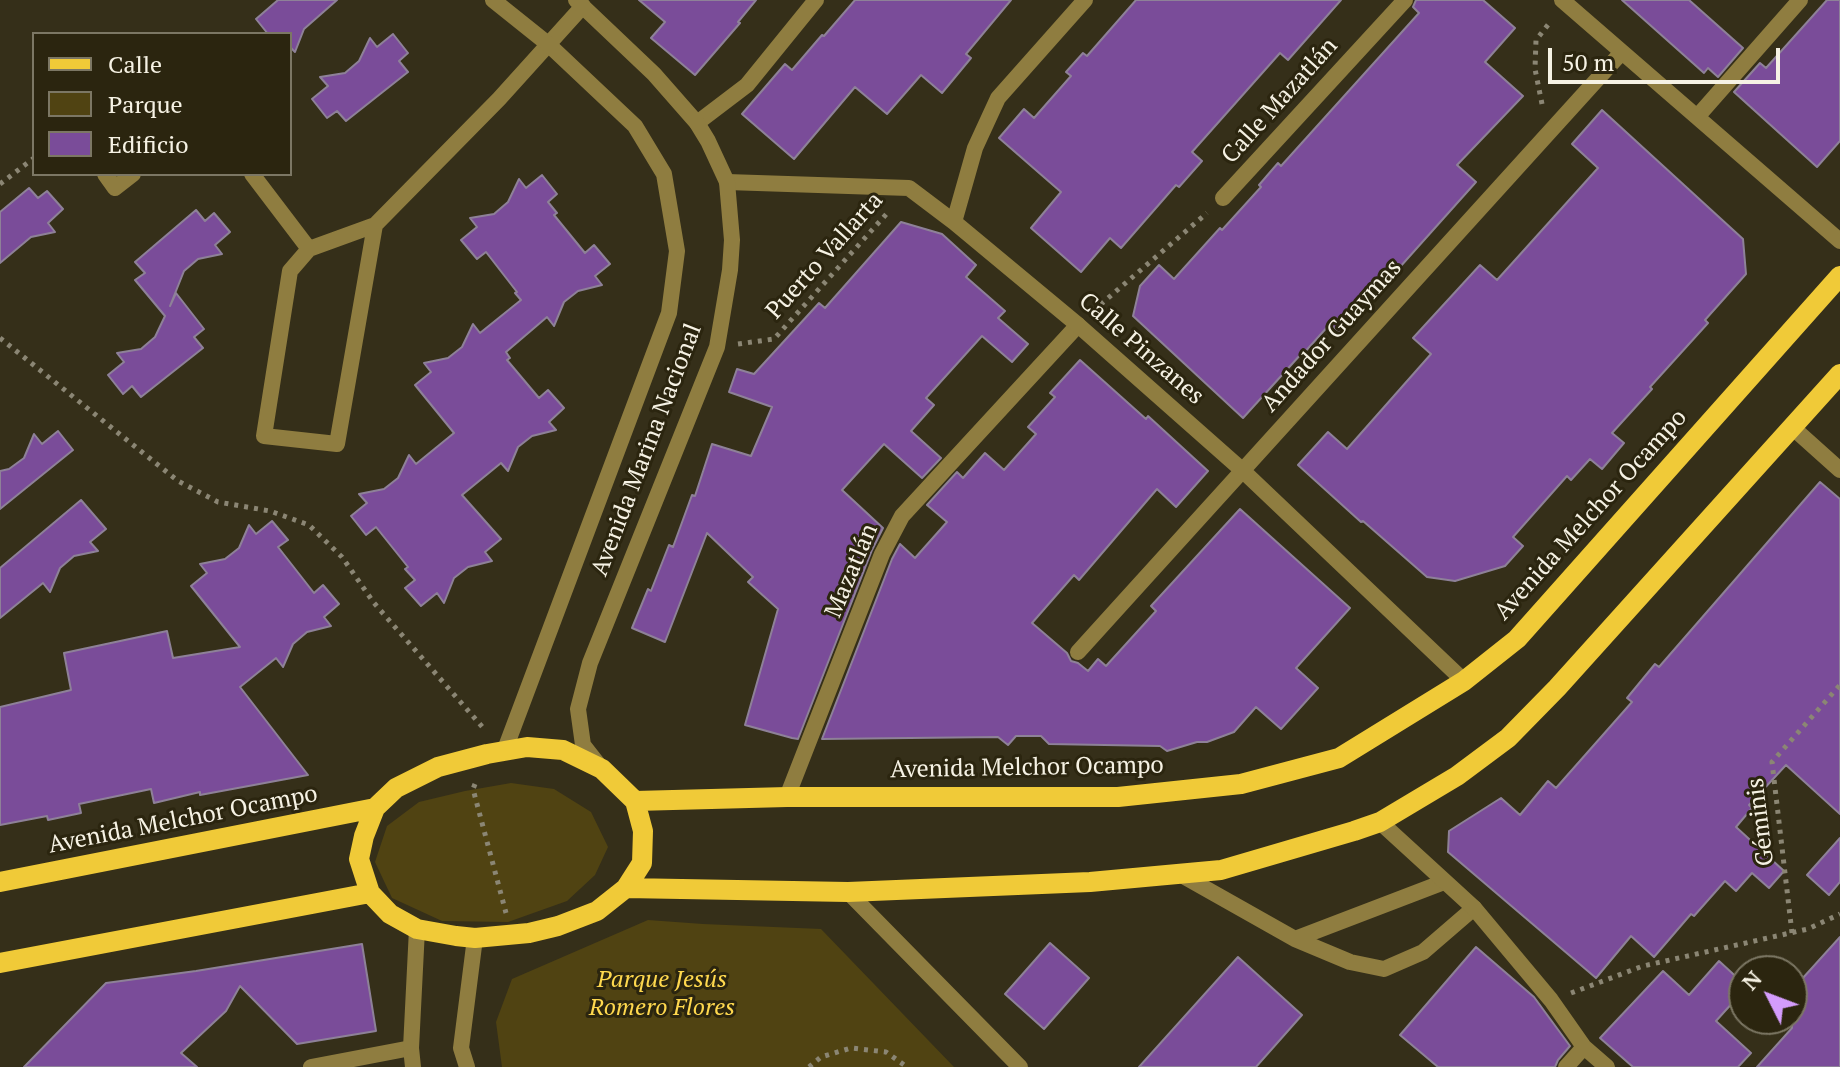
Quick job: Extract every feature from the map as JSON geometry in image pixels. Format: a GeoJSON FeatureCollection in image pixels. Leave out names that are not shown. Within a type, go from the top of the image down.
{"type":"FeatureCollection","features":[{"type":"Feature","properties":{"kind":"main road","name":"Avenida Melchor Ocampo"},"geometry":{"type":"LineString","coordinates":[[635,801],[787,797],[1118,797],[1241,784],[1339,758],[1464,681],[1517,639],[1840,276]]}},
{"type":"Feature","properties":{"kind":"main road"},"geometry":{"type":"LineString","coordinates":[[626,888],[848,892],[1090,882],[1221,870],[1380,822],[1457,776],[1508,738],[1557,688],[1840,374]]}},
{"type":"Feature","properties":{"kind":"main road"},"geometry":{"type":"LineString","coordinates":[[527,747],[563,750],[602,769],[635,801],[643,831],[642,863],[626,888],[597,911],[529,933],[475,938],[417,929],[390,914],[370,893],[359,859],[364,836],[375,808],[396,788],[438,767],[527,747]]}},
{"type":"Feature","properties":{"kind":"main road","name":"Avenida Melchor Ocampo"},"geometry":{"type":"LineString","coordinates":[[0,882],[375,808]]}},
{"type":"Feature","properties":{"kind":"main road"},"geometry":{"type":"LineString","coordinates":[[0,963],[370,893]]}},
{"type":"Feature","properties":{"kind":"street","name":"Avenida Marina Nacional"},"geometry":{"type":"LineString","coordinates":[[493,0],[548,44],[635,126],[664,174],[677,251],[669,313],[496,753]]}},
{"type":"Feature","properties":{"kind":"street"},"geometry":{"type":"LineString","coordinates":[[697,123],[747,85],[816,0]]}},
{"type":"Feature","properties":{"kind":"street"},"geometry":{"type":"LineString","coordinates":[[954,222],[975,148],[998,98],[1085,0]]}},
{"type":"Feature","properties":{"kind":"street","name":"Calle Mazatlán"},"geometry":{"type":"LineString","coordinates":[[1223,198],[1405,0]]}},
{"type":"Feature","properties":{"kind":"street"},"geometry":{"type":"LineString","coordinates":[[1697,117],[1800,0]]}},
{"type":"Feature","properties":{"kind":"street"},"geometry":{"type":"LineString","coordinates":[[1564,1],[1840,241]]}},
{"type":"Feature","properties":{"kind":"street","name":"Avenida Marina Nacional"},"geometry":{"type":"LineString","coordinates":[[579,3],[654,74],[697,123],[727,182],[732,240],[717,347],[590,663],[578,709],[583,745],[602,769]]}},
{"type":"Feature","properties":{"kind":"street"},"geometry":{"type":"LineString","coordinates":[[375,225],[337,444],[264,436],[290,271],[309,249],[375,225],[499,99],[548,44],[579,3]]}},
{"type":"Feature","properties":{"kind":"street","name":"Andador Guaymas"},"geometry":{"type":"LineString","coordinates":[[1078,652],[1622,52]]}},
{"type":"Feature","properties":{"kind":"street"},"geometry":{"type":"LineString","coordinates":[[106,176],[115,188],[130,176]]}},
{"type":"Feature","properties":{"kind":"street"},"geometry":{"type":"LineString","coordinates":[[254,176],[309,249]]}},
{"type":"Feature","properties":{"kind":"street"},"geometry":{"type":"LineString","coordinates":[[727,182],[909,188]]}},
{"type":"Feature","properties":{"kind":"street","name":"Calle Pinzanes"},"geometry":{"type":"LineString","coordinates":[[909,188],[1078,325],[1242,470],[1464,681]]}},
{"type":"Feature","properties":{"kind":"street","name":"Mazatlán"},"geometry":{"type":"LineString","coordinates":[[787,797],[882,554],[902,516],[1078,325]]}},
{"type":"Feature","properties":{"kind":"street"},"geometry":{"type":"LineString","coordinates":[[1792,427],[1840,470]]}},
{"type":"Feature","properties":{"kind":"street"},"geometry":{"type":"LineString","coordinates":[[1380,822],[1474,908],[1551,1000],[1584,1047],[1607,1067]]}},
{"type":"Feature","properties":{"kind":"street"},"geometry":{"type":"LineString","coordinates":[[1177,872],[1295,939],[1350,962],[1384,969],[1423,952],[1474,908]]}},
{"type":"Feature","properties":{"kind":"street"},"geometry":{"type":"LineString","coordinates":[[1295,939],[1444,882]]}},
{"type":"Feature","properties":{"kind":"street"},"geometry":{"type":"LineString","coordinates":[[848,892],[1020,1067]]}},
{"type":"Feature","properties":{"kind":"street"},"geometry":{"type":"LineString","coordinates":[[413,1067],[411,1048],[417,929]]}},
{"type":"Feature","properties":{"kind":"street"},"geometry":{"type":"LineString","coordinates":[[467,1067],[461,1048],[475,938]]}},
{"type":"Feature","properties":{"kind":"street"},"geometry":{"type":"LineString","coordinates":[[1566,1067],[1584,1047]]}},
{"type":"Feature","properties":{"kind":"street"},"geometry":{"type":"LineString","coordinates":[[311,1067],[411,1048]]}},
{"type":"Feature","properties":{"kind":"path"},"geometry":{"type":"LineString","coordinates":[[1549,133],[1535,69],[1536,40],[1564,1]]}},
{"type":"Feature","properties":{"kind":"path"},"geometry":{"type":"LineString","coordinates":[[0,184],[32,160]]}},
{"type":"Feature","properties":{"kind":"path","name":"Puerto Vallarta"},"geometry":{"type":"LineString","coordinates":[[717,347],[774,339],[909,188]]}},
{"type":"Feature","properties":{"kind":"path"},"geometry":{"type":"LineString","coordinates":[[1078,325],[1223,198]]}},
{"type":"Feature","properties":{"kind":"path"},"geometry":{"type":"LineString","coordinates":[[0,338],[178,481],[218,502],[270,511],[309,525],[342,557],[374,603],[496,753],[473,789],[508,922],[529,933]]}},
{"type":"Feature","properties":{"kind":"path","name":"Géminis"},"geometry":{"type":"LineString","coordinates":[[1792,933],[1772,762],[1840,685]]}},
{"type":"Feature","properties":{"kind":"path"},"geometry":{"type":"LineString","coordinates":[[1551,1000],[1643,966],[1808,929],[1840,914]]}},
{"type":"Feature","properties":{"kind":"path"},"geometry":{"type":"LineString","coordinates":[[809,1067],[821,1057],[851,1048],[886,1052],[907,1067]]}},
{"type":"Feature","properties":{"kind":"green space"},"geometry":{"type":"Polygon","coordinates":[[[511,783],[554,789],[591,812],[608,847],[595,875],[567,901],[508,922],[442,921],[392,898],[375,862],[387,826],[419,802],[511,783]]]}},
{"type":"Feature","properties":{"kind":"green space","name":"Parque Jesús Romero Flores"},"geometry":{"type":"Polygon","coordinates":[[[648,920],[821,929],[954,1067],[502,1067],[496,1022],[512,979],[648,920]]]}},
{"type":"Feature","properties":{"kind":"building"},"geometry":{"type":"Polygon","coordinates":[[[278,0],[337,0],[304,29],[295,52],[292,49],[292,32],[266,32],[256,19],[278,0]]]}},
{"type":"Feature","properties":{"kind":"building"},"geometry":{"type":"Polygon","coordinates":[[[639,0],[756,0],[695,75],[651,38],[665,22],[639,0]]]}},
{"type":"Feature","properties":{"kind":"building"},"geometry":{"type":"Polygon","coordinates":[[[855,0],[1011,0],[966,54],[971,58],[942,93],[921,75],[887,114],[855,87],[794,159],[742,114],[785,64],[792,70],[855,0]]]}},
{"type":"Feature","properties":{"kind":"building"},"geometry":{"type":"Polygon","coordinates":[[[1136,0],[1341,0],[1288,60],[1280,53],[1192,152],[1202,161],[1179,187],[1176,185],[1121,248],[1110,238],[1081,272],[1031,228],[1061,192],[999,138],[1024,109],[1034,118],[1071,76],[1066,72],[1083,53],[1087,56],[1136,0]]]}},
{"type":"Feature","properties":{"kind":"building"},"geometry":{"type":"Polygon","coordinates":[[[1416,0],[1483,0],[1515,28],[1485,62],[1523,96],[1457,165],[1476,182],[1341,333],[1330,324],[1243,418],[1133,316],[1140,286],[1159,265],[1174,279],[1220,228],[1222,230],[1278,163],[1281,166],[1419,13],[1413,7],[1416,0]]]}},
{"type":"Feature","properties":{"kind":"building"},"geometry":{"type":"Polygon","coordinates":[[[1622,0],[1689,0],[1743,48],[1718,77],[1708,68],[1704,73],[1622,0]]]}},
{"type":"Feature","properties":{"kind":"building"},"geometry":{"type":"Polygon","coordinates":[[[1827,0],[1840,0],[1840,141],[1817,167],[1734,92],[1760,63],[1766,68],[1827,0]]]}},
{"type":"Feature","properties":{"kind":"building"},"geometry":{"type":"Polygon","coordinates":[[[393,34],[408,53],[399,61],[408,72],[346,121],[337,111],[327,118],[312,99],[328,86],[320,77],[345,73],[359,61],[370,38],[377,47],[393,34]]]}},
{"type":"Feature","properties":{"kind":"building"},"geometry":{"type":"Polygon","coordinates":[[[1602,110],[1743,239],[1746,274],[1705,320],[1708,323],[1612,433],[1624,443],[1602,469],[1590,459],[1571,480],[1567,476],[1513,537],[1523,546],[1505,566],[1455,581],[1427,577],[1298,465],[1328,432],[1347,449],[1431,354],[1413,338],[1480,265],[1497,280],[1598,168],[1572,144],[1602,110]]]}},
{"type":"Feature","properties":{"kind":"building"},"geometry":{"type":"Polygon","coordinates":[[[542,175],[557,194],[548,202],[557,213],[554,215],[585,253],[594,245],[610,264],[595,276],[602,285],[578,291],[564,302],[554,326],[547,317],[506,352],[510,358],[507,360],[539,398],[548,390],[564,408],[549,422],[556,430],[532,436],[518,447],[508,471],[501,463],[462,495],[501,539],[485,552],[492,561],[468,567],[454,578],[444,603],[437,593],[421,606],[405,588],[415,580],[405,569],[408,567],[376,527],[366,535],[351,516],[367,503],[359,494],[384,489],[398,478],[409,455],[416,464],[454,433],[415,385],[431,372],[424,363],[448,358],[462,347],[473,324],[480,333],[521,300],[486,252],[477,259],[461,240],[477,227],[470,218],[494,214],[508,202],[519,179],[526,188],[542,175]]]}},
{"type":"Feature","properties":{"kind":"building"},"geometry":{"type":"Polygon","coordinates":[[[29,188],[38,198],[47,191],[63,209],[48,223],[55,232],[31,237],[0,263],[0,212],[29,188]]]}},
{"type":"Feature","properties":{"kind":"building"},"geometry":{"type":"Polygon","coordinates":[[[196,210],[205,221],[214,213],[230,232],[215,245],[222,254],[198,259],[184,271],[170,306],[176,293],[204,329],[194,337],[203,348],[141,397],[132,386],[123,394],[108,375],[124,362],[117,353],[141,349],[155,337],[165,316],[135,280],[145,273],[135,262],[196,210]]]}},
{"type":"Feature","properties":{"kind":"building"},"geometry":{"type":"Polygon","coordinates":[[[901,222],[942,234],[976,265],[966,277],[1005,311],[998,318],[1028,344],[1012,362],[982,336],[926,398],[934,405],[911,431],[941,458],[922,478],[884,444],[842,490],[883,528],[798,739],[792,738],[745,725],[778,609],[748,582],[753,577],[707,533],[665,642],[632,628],[669,545],[673,547],[692,495],[695,496],[712,444],[751,456],[772,407],[729,392],[737,369],[754,374],[819,303],[825,308],[901,222]]]}},
{"type":"Feature","properties":{"kind":"building"},"geometry":{"type":"Polygon","coordinates":[[[1080,360],[1208,471],[1176,507],[1157,489],[1079,580],[1074,575],[1032,623],[1067,653],[1071,661],[1088,671],[1098,659],[1106,666],[1156,611],[1151,606],[1240,509],[1350,608],[1296,668],[1318,688],[1281,729],[1256,707],[1234,732],[1167,751],[1160,746],[1049,744],[1041,736],[1016,736],[1008,745],[998,737],[822,739],[900,544],[915,558],[947,522],[927,505],[957,472],[963,478],[985,453],[1004,470],[1036,434],[1028,427],[1055,397],[1050,393],[1080,360]]]}},
{"type":"Feature","properties":{"kind":"building"},"geometry":{"type":"Polygon","coordinates":[[[58,431],[73,450],[0,509],[0,471],[9,469],[24,458],[34,434],[42,444],[58,431]]]}},
{"type":"Feature","properties":{"kind":"building"},"geometry":{"type":"Polygon","coordinates":[[[1820,482],[1840,499],[1840,814],[1786,765],[1749,805],[1752,808],[1736,827],[1784,871],[1769,888],[1752,873],[1736,891],[1725,881],[1654,957],[1631,936],[1596,978],[1448,852],[1449,831],[1501,798],[1520,815],[1548,781],[1556,788],[1632,702],[1627,698],[1655,664],[1659,667],[1820,482]]]}},
{"type":"Feature","properties":{"kind":"building"},"geometry":{"type":"Polygon","coordinates":[[[81,500],[106,529],[90,542],[98,551],[74,556],[60,568],[50,592],[43,583],[0,618],[0,568],[81,500]]]}},
{"type":"Feature","properties":{"kind":"building"},"geometry":{"type":"Polygon","coordinates":[[[272,521],[288,540],[278,547],[314,593],[323,585],[339,604],[324,617],[331,626],[307,632],[293,644],[283,667],[276,658],[240,687],[308,775],[200,795],[200,792],[154,803],[151,789],[79,804],[81,813],[0,825],[0,707],[71,690],[64,653],[167,631],[173,658],[240,647],[191,586],[207,573],[200,564],[225,559],[239,548],[249,525],[256,534],[272,521]]]}},
{"type":"Feature","properties":{"kind":"building"},"geometry":{"type":"Polygon","coordinates":[[[1840,838],[1840,882],[1829,895],[1807,875],[1840,838]]]}},
{"type":"Feature","properties":{"kind":"building"},"geometry":{"type":"Polygon","coordinates":[[[1840,937],[1840,1067],[1757,1067],[1786,1035],[1808,1035],[1808,972],[1840,937]]]}},
{"type":"Feature","properties":{"kind":"building"},"geometry":{"type":"Polygon","coordinates":[[[1050,943],[1089,978],[1044,1029],[1005,994],[1050,943]]]}},
{"type":"Feature","properties":{"kind":"building"},"geometry":{"type":"Polygon","coordinates":[[[362,944],[376,1031],[297,1044],[240,986],[226,1011],[181,1053],[197,1067],[24,1067],[106,983],[362,944]]]}},
{"type":"Feature","properties":{"kind":"building"},"geometry":{"type":"Polygon","coordinates":[[[1476,947],[1534,997],[1570,1046],[1555,1067],[1438,1067],[1400,1035],[1476,947]]]}},
{"type":"Feature","properties":{"kind":"building"},"geometry":{"type":"Polygon","coordinates":[[[1238,957],[1302,1015],[1256,1067],[1139,1067],[1238,957]]]}},
{"type":"Feature","properties":{"kind":"building"},"geometry":{"type":"Polygon","coordinates":[[[1719,961],[1728,969],[1728,1008],[1716,1021],[1751,1053],[1738,1067],[1633,1067],[1600,1038],[1663,971],[1689,995],[1719,961]]]}}]}
